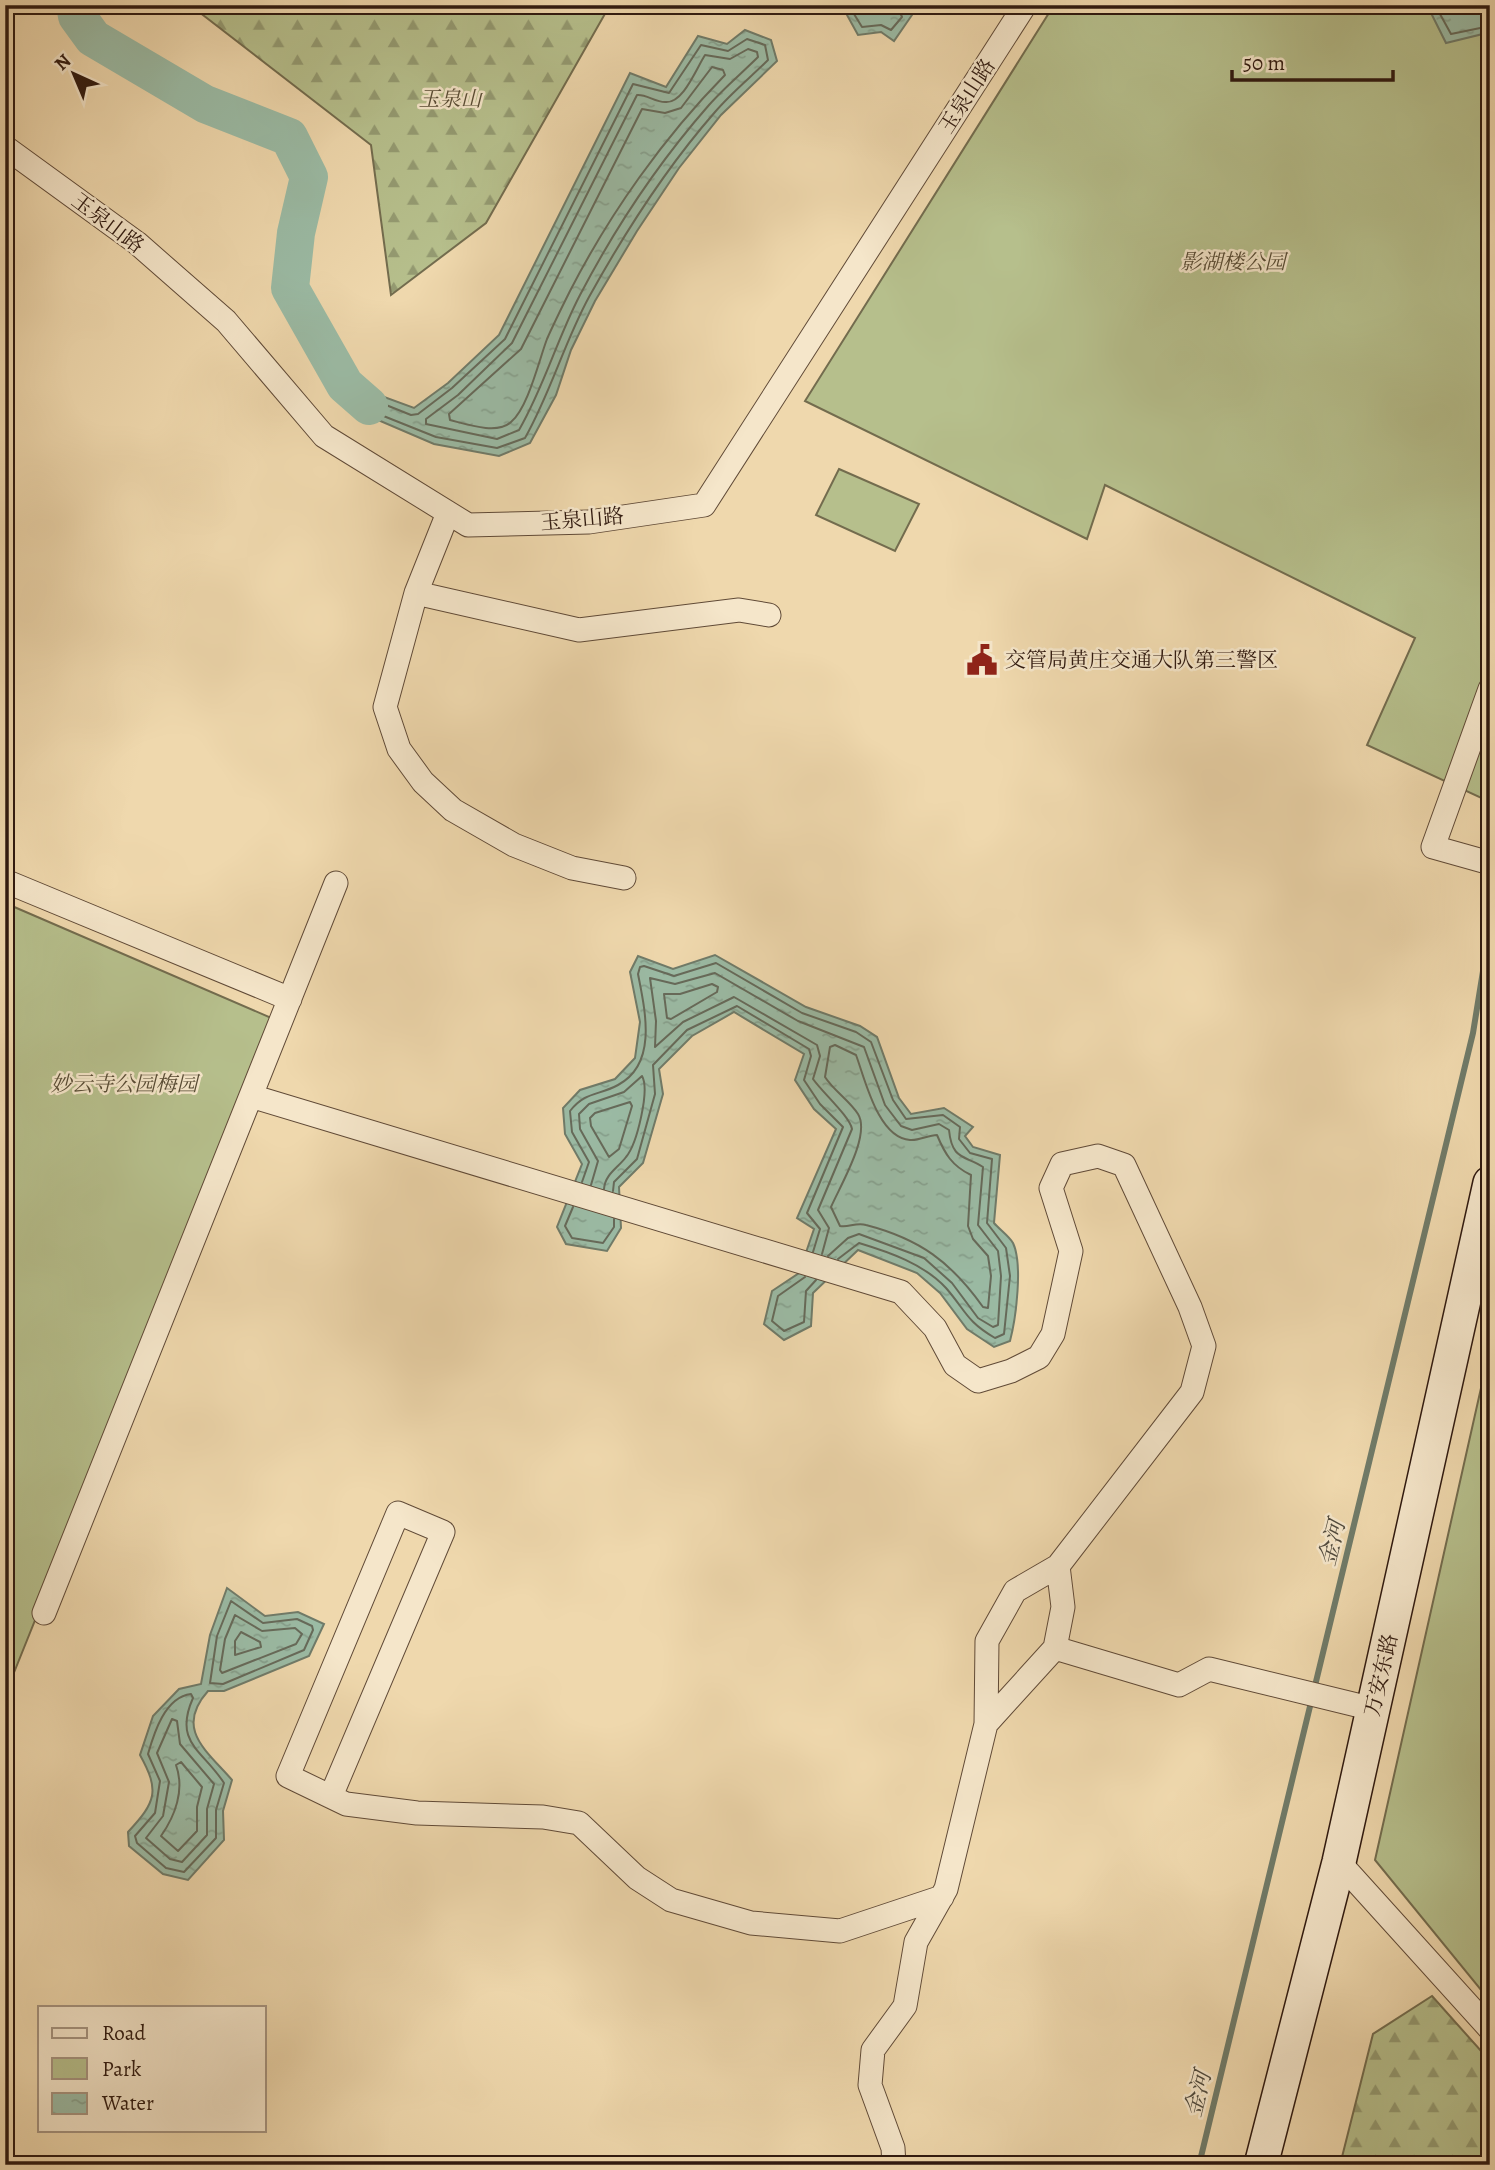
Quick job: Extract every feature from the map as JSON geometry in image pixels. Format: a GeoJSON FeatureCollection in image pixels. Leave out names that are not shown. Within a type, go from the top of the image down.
{"type":"FeatureCollection","features":[{"type":"Feature","properties":{"kind":"street","name":"玉泉山路"},"geometry":{"type":"LineString","coordinates":[[5,147],[137,243],[226,321],[324,436],[468,525],[575,522],[704,505],[1025,5]]}},
{"type":"Feature","properties":{"kind":"street"},"geometry":{"type":"LineString","coordinates":[[449,513],[416,593],[385,707],[399,749],[424,782],[453,810],[514,845],[572,868],[624,878]]}},
{"type":"Feature","properties":{"kind":"street"},"geometry":{"type":"LineString","coordinates":[[416,593],[579,630],[739,610],[769,615]]}},
{"type":"Feature","properties":{"kind":"street"},"geometry":{"type":"LineString","coordinates":[[1481,860],[1433,847],[1490,689]]}},
{"type":"Feature","properties":{"kind":"street"},"geometry":{"type":"LineString","coordinates":[[5,881],[290,999]]}},
{"type":"Feature","properties":{"kind":"street"},"geometry":{"type":"LineString","coordinates":[[44,1613],[336,883]]}},
{"type":"Feature","properties":{"kind":"street"},"geometry":{"type":"LineString","coordinates":[[251,1096],[901,1292],[935,1328],[955,1365],[978,1381],[1012,1371],[1039,1357],[1053,1334],[1070,1251],[1051,1188],[1062,1164],[1098,1156],[1124,1165],[1190,1307],[1204,1346],[1192,1392],[1058,1566],[1015,1591],[987,1641],[986,1724],[946,1889],[916,1942],[905,2006],[873,2050],[870,2085],[893,2148],[894,2165]]}},
{"type":"Feature","properties":{"kind":"street","name":"万安东路"},"geometry":{"type":"LineString","coordinates":[[1261,2165],[1339,1862],[1490,1183]]}},
{"type":"Feature","properties":{"kind":"street"},"geometry":{"type":"LineString","coordinates":[[331,1796],[443,1532],[398,1513],[288,1776],[346,1804],[417,1813],[543,1817],[579,1823],[637,1878],[671,1900],[751,1923],[840,1931],[942,1897]]}},
{"type":"Feature","properties":{"kind":"street"},"geometry":{"type":"LineString","coordinates":[[986,1724],[1055,1648],[1063,1607],[1058,1566]]}},
{"type":"Feature","properties":{"kind":"street"},"geometry":{"type":"LineString","coordinates":[[1055,1648],[1179,1685],[1209,1669],[1373,1709]]}},
{"type":"Feature","properties":{"kind":"street"},"geometry":{"type":"LineString","coordinates":[[1339,1862],[1490,2029]]}},
{"type":"Feature","properties":{"kind":"green space","name":"玉泉山"},"geometry":{"type":"Polygon","coordinates":[[[190,5],[610,5],[486,223],[391,295],[371,145],[190,5]]]}},
{"type":"Feature","properties":{"kind":"green space","name":"影湖楼公园"},"geometry":{"type":"Polygon","coordinates":[[[1054,5],[1490,5],[1490,802],[1367,745],[1415,638],[1105,485],[1087,539],[805,401],[1054,5]]]}},
{"type":"Feature","properties":{"kind":"green space"},"geometry":{"type":"Polygon","coordinates":[[[839,469],[919,504],[895,551],[816,515],[839,469]]]}},
{"type":"Feature","properties":{"kind":"green space","name":"妙云寺公园梅园"},"geometry":{"type":"Polygon","coordinates":[[[5,903],[276,1020],[5,1695],[5,903]]]}},
{"type":"Feature","properties":{"kind":"green space"},"geometry":{"type":"Polygon","coordinates":[[[1490,1348],[1490,2001],[1375,1860],[1490,1348]]]}},
{"type":"Feature","properties":{"kind":"green space"},"geometry":{"type":"Polygon","coordinates":[[[1432,1996],[1490,2061],[1490,2165],[1340,2165],[1373,2034],[1432,1996]]]}},
{"type":"Feature","properties":{"kind":"water"},"geometry":{"type":"Polygon","coordinates":[[[847,5],[901,5],[912,15],[894,41],[881,32],[858,35],[847,15],[847,5]]]}},
{"type":"Feature","properties":{"kind":"water"},"geometry":{"type":"Polygon","coordinates":[[[1427,5],[1490,5],[1490,37],[1487,33],[1446,43],[1427,5]]]}},
{"type":"Feature","properties":{"kind":"water"},"geometry":{"type":"Polygon","coordinates":[[[745,30],[771,40],[777,61],[721,115],[679,168],[637,231],[595,301],[571,350],[556,395],[530,443],[499,456],[434,444],[364,414],[376,394],[414,408],[448,383],[499,335],[630,73],[666,87],[698,36],[727,44],[745,30]]]}},
{"type":"Feature","properties":{"kind":"water"},"geometry":{"type":"Polygon","coordinates":[[[715,955],[806,1007],[860,1026],[877,1037],[899,1098],[911,1114],[944,1108],[973,1127],[965,1136],[973,1147],[1000,1155],[994,1223],[1013,1243],[1018,1264],[1016,1305],[1010,1341],[994,1347],[967,1329],[940,1293],[917,1273],[858,1250],[813,1293],[811,1326],[784,1340],[764,1324],[772,1291],[799,1273],[814,1229],[797,1218],[836,1129],[814,1109],[795,1080],[804,1054],[734,1012],[692,1036],[659,1069],[663,1094],[643,1163],[619,1187],[621,1228],[607,1251],[566,1244],[557,1227],[582,1164],[565,1134],[563,1108],[580,1090],[615,1079],[635,1058],[640,1022],[630,972],[638,956],[673,969],[715,955]]]}},
{"type":"Feature","properties":{"kind":"water"},"geometry":{"type":"Polygon","coordinates":[[[227,1588],[265,1616],[298,1612],[324,1624],[309,1656],[224,1691],[208,1691],[198,1705],[194,1728],[198,1739],[232,1780],[223,1811],[224,1840],[188,1880],[163,1874],[129,1846],[128,1832],[144,1812],[152,1796],[150,1778],[140,1755],[153,1716],[179,1689],[201,1684],[210,1635],[227,1588]]]}},
{"type":"Feature","properties":{"kind":"waterway"},"geometry":{"type":"LineString","coordinates":[[75,5],[77,16],[93,38],[205,104],[289,137],[309,177],[296,233],[290,288],[345,385],[369,406]]}},
{"type":"Feature","properties":{"kind":"waterway","name":"金河"},"geometry":{"type":"LineString","coordinates":[[1199,2165],[1473,1033],[1490,928]]}},
{"type":"Feature","properties":{"kind":"place","name":"交管局黄庄交通大队第三警区"},"geometry":{"type":"Point","coordinates":[982,660]}}]}
